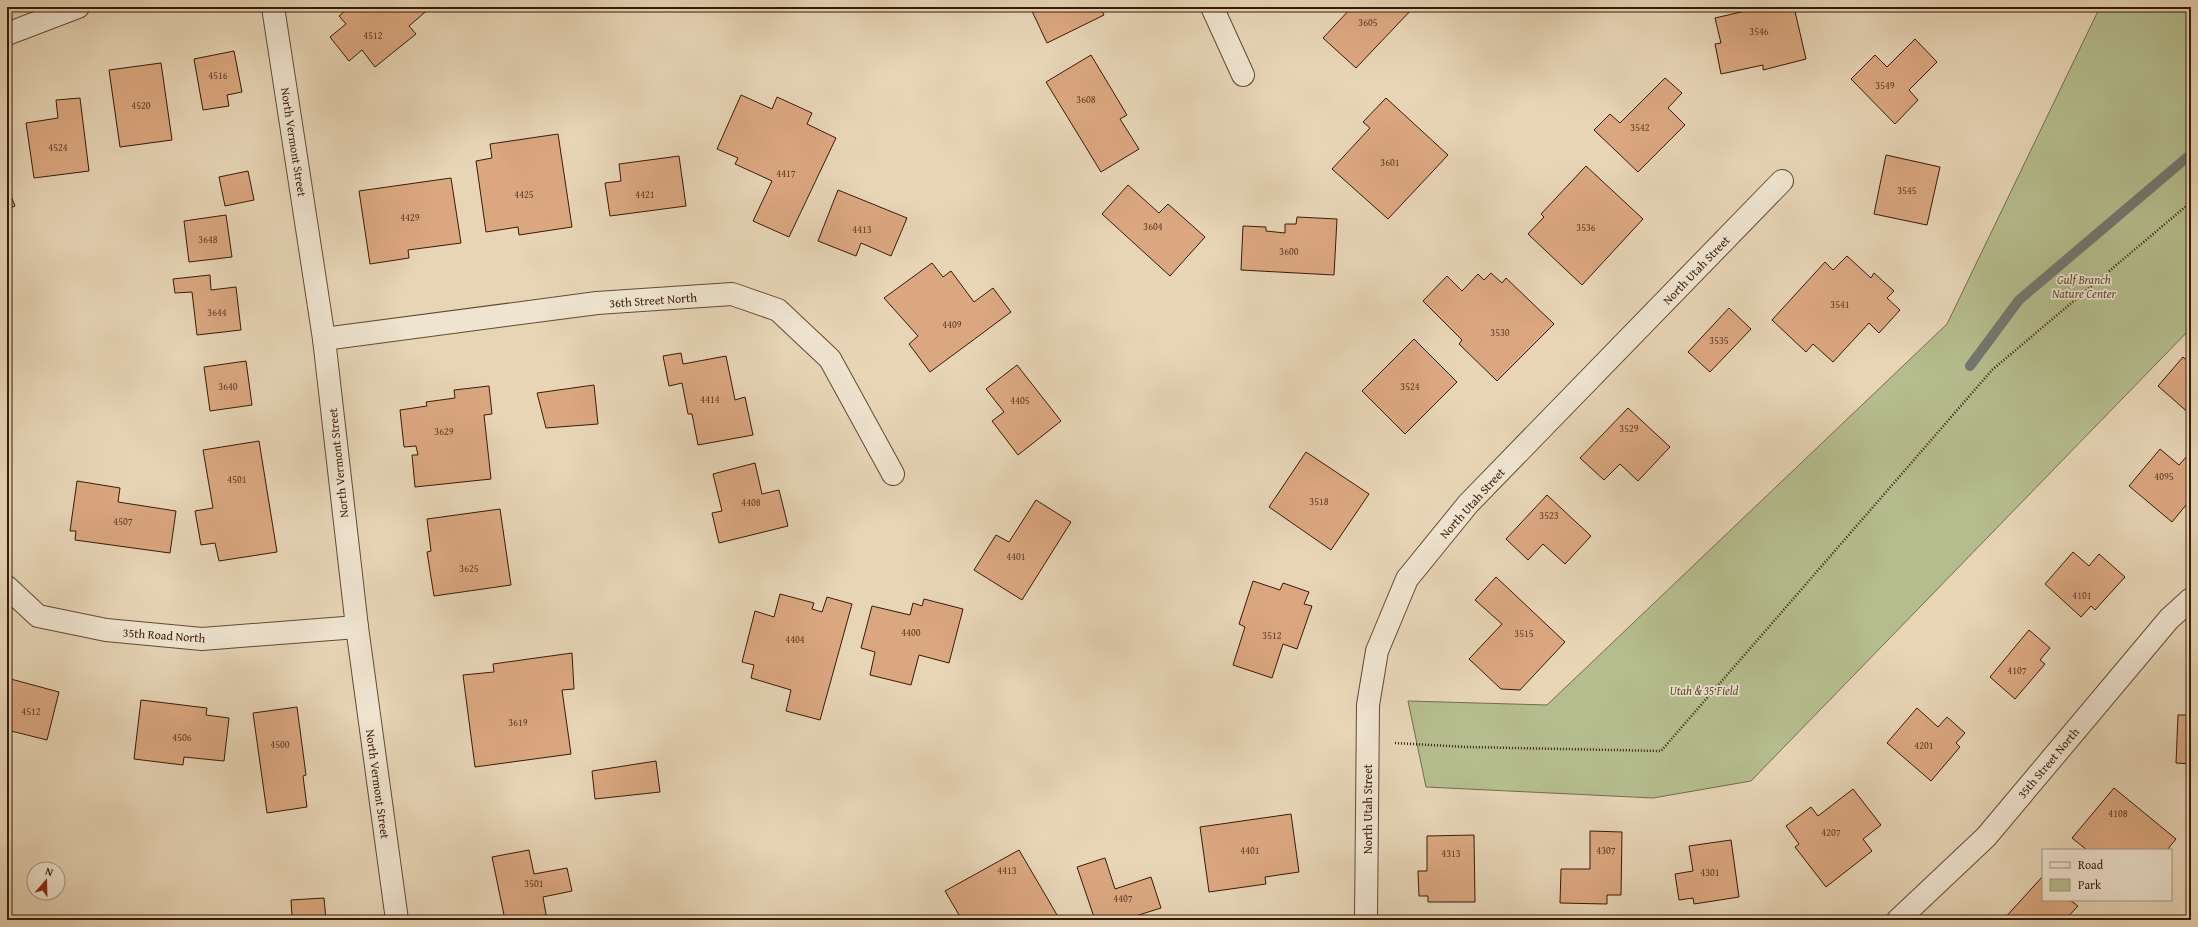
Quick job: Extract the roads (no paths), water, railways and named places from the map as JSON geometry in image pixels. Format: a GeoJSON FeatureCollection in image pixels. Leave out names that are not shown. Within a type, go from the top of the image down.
{"type":"FeatureCollection","features":[{"type":"Feature","properties":{"kind":"street"},"geometry":{"type":"LineString","coordinates":[[7,34],[78,7]]}},
{"type":"Feature","properties":{"kind":"street","name":"North Vermont Street"},"geometry":{"type":"LineString","coordinates":[[273,7],[324,339],[357,627],[397,920]]}},
{"type":"Feature","properties":{"kind":"street"},"geometry":{"type":"LineString","coordinates":[[1212,7],[1244,75]]}},
{"type":"Feature","properties":{"kind":"street","name":"North Utah Street"},"geometry":{"type":"LineString","coordinates":[[1366,920],[1368,705],[1376,651],[1407,579],[1468,504],[1782,181]]}},
{"type":"Feature","properties":{"kind":"street","name":"36th Street North"},"geometry":{"type":"LineString","coordinates":[[324,339],[597,303],[732,294],[778,310],[830,359],[893,474]]}},
{"type":"Feature","properties":{"kind":"street","name":"35th Road North"},"geometry":{"type":"LineString","coordinates":[[7,587],[38,616],[106,630],[202,639],[357,627]]}},
{"type":"Feature","properties":{"kind":"street","name":"35th Street North"},"geometry":{"type":"LineString","coordinates":[[1898,920],[1986,837],[2169,619],[2191,599]]}},
{"type":"Feature","properties":{"kind":"waterway"},"geometry":{"type":"LineString","coordinates":[[1970,366],[2019,300],[2191,154]]}},
{"type":"Feature","properties":{"kind":"park label","name":"Gulf Branch Nature Center"},"geometry":{"type":"Point","coordinates":[2084,286]}},
{"type":"Feature","properties":{"kind":"park label","name":"Utah & 35 Field"},"geometry":{"type":"Point","coordinates":[1704,690]}}]}
